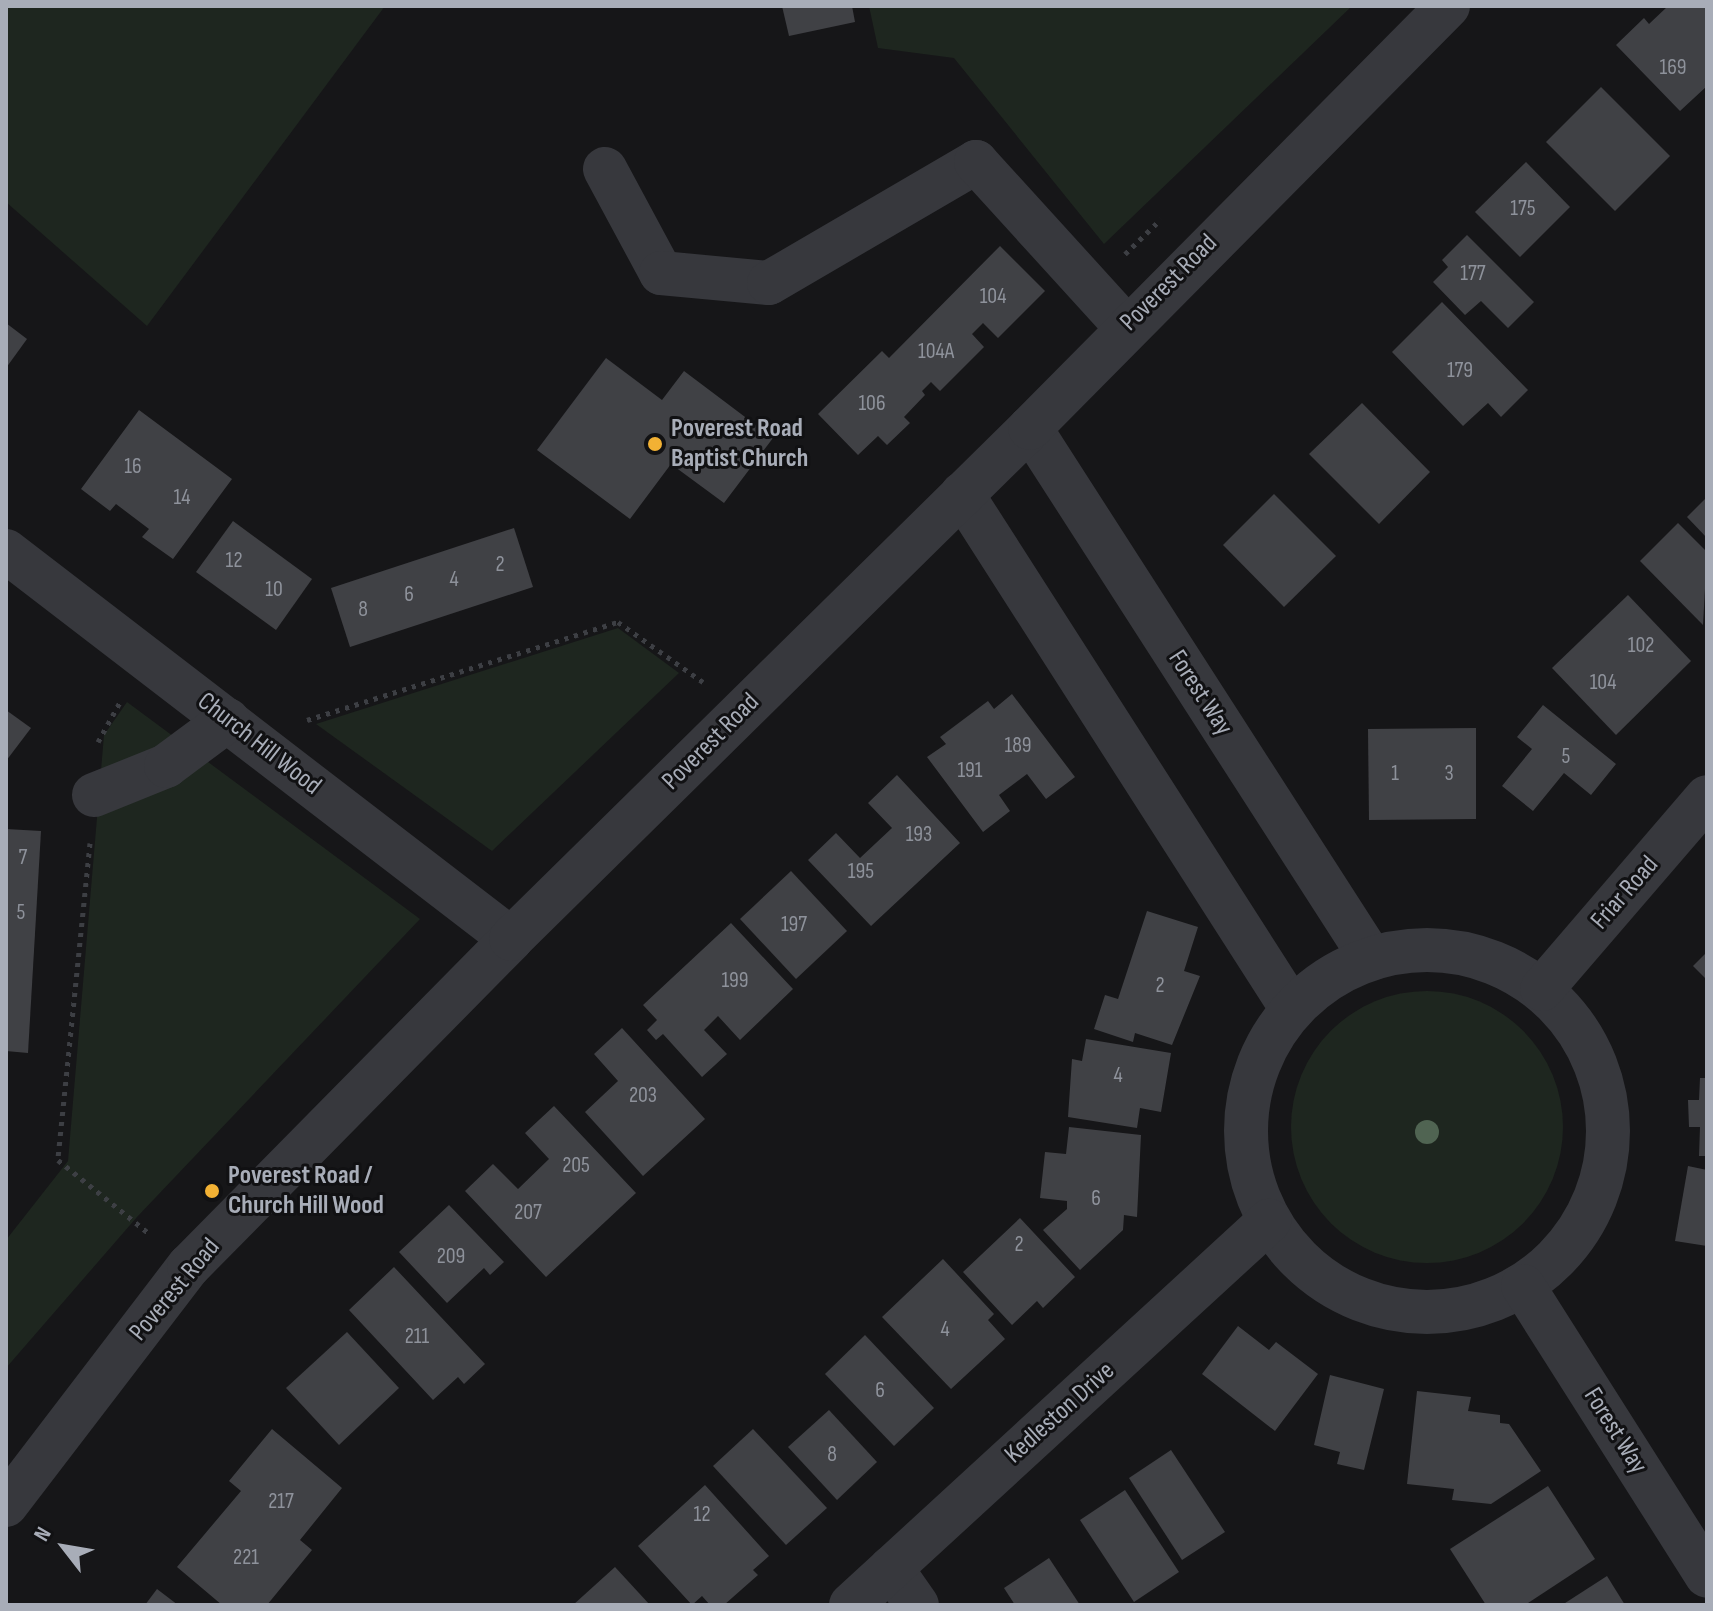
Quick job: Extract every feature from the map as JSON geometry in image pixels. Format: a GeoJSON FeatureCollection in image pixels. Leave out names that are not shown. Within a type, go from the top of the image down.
{"type":"FeatureCollection","features":[{"type":"Feature","properties":{"kind":"street","name":"Poverest Road"},"geometry":{"type":"LineString","coordinates":[[6,1505],[189,1266],[511,939],[1030,428],[1125,326],[1448,6]]}},
{"type":"Feature","properties":{"kind":"street"},"geometry":{"type":"LineString","coordinates":[[605,169],[661,273],[769,283],[976,162],[1125,326]]}},
{"type":"Feature","properties":{"kind":"street","name":"Forest Way"},"geometry":{"type":"LineString","coordinates":[[1030,428],[1371,958]]}},
{"type":"Feature","properties":{"kind":"street"},"geometry":{"type":"LineString","coordinates":[[962,494],[1292,1009]]}},
{"type":"Feature","properties":{"kind":"street","name":"Church Hill Wood"},"geometry":{"type":"LineString","coordinates":[[6,551],[511,939]]}},
{"type":"Feature","properties":{"kind":"street"},"geometry":{"type":"LineString","coordinates":[[94,795],[166,766],[240,728]]}},
{"type":"Feature","properties":{"kind":"street","name":"Friar Road"},"geometry":{"type":"LineString","coordinates":[[1542,989],[1707,797]]}},
{"type":"Feature","properties":{"kind":"street"},"geometry":{"type":"LineString","coordinates":[[1446,952],[1490,960],[1542,989],[1581,1033],[1604,1085],[1609,1142],[1596,1199],[1566,1248],[1523,1286],[1469,1308],[1411,1313],[1343,1290],[1306,1267],[1269,1221],[1249,1169],[1247,1112],[1261,1057],[1292,1009],[1328,979],[1371,958],[1446,952]]}},
{"type":"Feature","properties":{"kind":"street","name":"Kedleston Drive"},"geometry":{"type":"LineString","coordinates":[[851,1605],[1269,1221]]}},
{"type":"Feature","properties":{"kind":"street","name":"Forest Way"},"geometry":{"type":"LineString","coordinates":[[1523,1286],[1707,1576]]}},
{"type":"Feature","properties":{"kind":"street"},"geometry":{"type":"LineString","coordinates":[[891,1568],[917,1605]]}},
{"type":"Feature","properties":{"kind":"path"},"geometry":{"type":"LineString","coordinates":[[240,728],[618,622],[743,711]]}},
{"type":"Feature","properties":{"kind":"path"},"geometry":{"type":"LineString","coordinates":[[148,659],[99,734],[58,1160],[189,1266]]}},
{"type":"Feature","properties":{"kind":"shaded area"},"geometry":{"type":"Polygon","coordinates":[[[6,6],[385,6],[147,326],[6,202],[6,6]]]}},
{"type":"Feature","properties":{"kind":"shaded area"},"geometry":{"type":"Polygon","coordinates":[[[869,6],[1352,6],[1104,244],[954,58],[878,48],[869,6]]]}},
{"type":"Feature","properties":{"kind":"shaded area"},"geometry":{"type":"Polygon","coordinates":[[[618,628],[679,673],[492,851],[316,724],[618,628]]]}},
{"type":"Feature","properties":{"kind":"shaded area"},"geometry":{"type":"Polygon","coordinates":[[[127,702],[420,919],[137,1217],[6,1368],[6,1240],[68,1161],[104,735],[127,702]]]}},
{"type":"Feature","properties":{"kind":"shaded area"},"geometry":{"type":"Polygon","coordinates":[[[1427,991],[1479,1001],[1503,1014],[1523,1031],[1540,1051],[1553,1075],[1563,1127],[1553,1179],[1540,1203],[1523,1223],[1503,1240],[1479,1253],[1427,1263],[1375,1253],[1351,1240],[1331,1223],[1314,1203],[1301,1179],[1291,1127],[1301,1075],[1314,1051],[1331,1031],[1351,1014],[1375,1001],[1427,991]]]}},
{"type":"Feature","properties":{"kind":"building"},"geometry":{"type":"Polygon","coordinates":[[[782,6],[852,6],[855,22],[789,36],[782,6]]]}},
{"type":"Feature","properties":{"kind":"building"},"geometry":{"type":"Polygon","coordinates":[[[1668,6],[1707,6],[1707,86],[1680,111],[1616,45],[1644,18],[1649,24],[1668,6]]]}},
{"type":"Feature","properties":{"kind":"building"},"geometry":{"type":"Polygon","coordinates":[[[1601,87],[1670,156],[1615,211],[1546,142],[1601,87]]]}},
{"type":"Feature","properties":{"kind":"building"},"geometry":{"type":"Polygon","coordinates":[[[1526,162],[1570,207],[1520,257],[1475,212],[1526,162]]]}},
{"type":"Feature","properties":{"kind":"building"},"geometry":{"type":"Polygon","coordinates":[[[1467,235],[1534,302],[1508,328],[1481,301],[1465,315],[1433,282],[1448,267],[1442,260],[1467,235]]]}},
{"type":"Feature","properties":{"kind":"building"},"geometry":{"type":"Polygon","coordinates":[[[1000,246],[1045,291],[998,338],[983,323],[972,334],[984,347],[940,391],[931,382],[922,391],[925,395],[904,417],[910,423],[887,445],[878,436],[858,455],[818,414],[882,351],[889,358],[1000,246]]]}},
{"type":"Feature","properties":{"kind":"building"},"geometry":{"type":"Polygon","coordinates":[[[1442,302],[1528,390],[1501,417],[1488,403],[1463,426],[1392,352],[1442,302]]]}},
{"type":"Feature","properties":{"kind":"building"},"geometry":{"type":"Polygon","coordinates":[[[6,323],[27,339],[6,368],[6,323]]]}},
{"type":"Feature","properties":{"kind":"building","name":"Poverest Road Baptist Church"},"geometry":{"type":"Polygon","coordinates":[[[606,358],[662,400],[684,371],[773,438],[724,503],[671,464],[630,519],[537,450],[606,358]]]}},
{"type":"Feature","properties":{"kind":"building"},"geometry":{"type":"Polygon","coordinates":[[[1362,403],[1430,472],[1379,524],[1309,454],[1362,403]]]}},
{"type":"Feature","properties":{"kind":"building"},"geometry":{"type":"Polygon","coordinates":[[[139,410],[232,479],[173,559],[142,537],[149,529],[116,504],[110,511],[81,489],[139,410]]]}},
{"type":"Feature","properties":{"kind":"building"},"geometry":{"type":"Polygon","coordinates":[[[1274,494],[1336,556],[1284,607],[1223,545],[1274,494]]]}},
{"type":"Feature","properties":{"kind":"building"},"geometry":{"type":"Polygon","coordinates":[[[1707,497],[1707,538],[1687,517],[1707,497]]]}},
{"type":"Feature","properties":{"kind":"building"},"geometry":{"type":"Polygon","coordinates":[[[233,521],[312,579],[276,630],[196,572],[233,521]]]}},
{"type":"Feature","properties":{"kind":"building"},"geometry":{"type":"Polygon","coordinates":[[[1678,523],[1707,552],[1703,625],[1640,561],[1678,523]]]}},
{"type":"Feature","properties":{"kind":"building"},"geometry":{"type":"Polygon","coordinates":[[[514,528],[533,587],[350,647],[331,588],[514,528]]]}},
{"type":"Feature","properties":{"kind":"building"},"geometry":{"type":"Polygon","coordinates":[[[1628,595],[1691,661],[1616,735],[1552,668],[1628,595]]]}},
{"type":"Feature","properties":{"kind":"building"},"geometry":{"type":"Polygon","coordinates":[[[1012,694],[1075,777],[1046,799],[1027,774],[999,795],[1010,811],[983,832],[927,757],[946,744],[940,737],[988,701],[994,709],[1012,694]]]}},
{"type":"Feature","properties":{"kind":"building"},"geometry":{"type":"Polygon","coordinates":[[[1543,705],[1616,764],[1591,795],[1564,773],[1533,811],[1502,786],[1532,749],[1517,737],[1543,705]]]}},
{"type":"Feature","properties":{"kind":"building"},"geometry":{"type":"Polygon","coordinates":[[[6,710],[31,728],[6,761],[6,710]]]}},
{"type":"Feature","properties":{"kind":"building"},"geometry":{"type":"Polygon","coordinates":[[[1476,728],[1476,819],[1369,820],[1368,729],[1476,728]]]}},
{"type":"Feature","properties":{"kind":"building"},"geometry":{"type":"Polygon","coordinates":[[[897,775],[960,843],[871,926],[808,860],[836,833],[860,858],[892,828],[868,803],[897,775]]]}},
{"type":"Feature","properties":{"kind":"building"},"geometry":{"type":"Polygon","coordinates":[[[6,829],[41,831],[28,1053],[6,1051],[6,829]]]}},
{"type":"Feature","properties":{"kind":"building"},"geometry":{"type":"Polygon","coordinates":[[[791,871],[847,931],[796,979],[740,919],[791,871]]]}},
{"type":"Feature","properties":{"kind":"building"},"geometry":{"type":"Polygon","coordinates":[[[1147,911],[1198,927],[1184,971],[1200,976],[1172,1045],[1135,1033],[1133,1042],[1094,1029],[1105,995],[1118,999],[1147,911]]]}},
{"type":"Feature","properties":{"kind":"building"},"geometry":{"type":"Polygon","coordinates":[[[731,923],[793,989],[740,1040],[718,1016],[704,1030],[727,1054],[702,1077],[663,1034],[656,1040],[647,1030],[657,1020],[643,1005],[731,923]]]}},
{"type":"Feature","properties":{"kind":"building"},"geometry":{"type":"Polygon","coordinates":[[[1707,952],[1707,980],[1693,966],[1707,952]]]}},
{"type":"Feature","properties":{"kind":"building"},"geometry":{"type":"Polygon","coordinates":[[[622,1028],[705,1119],[643,1176],[585,1112],[618,1081],[594,1054],[622,1028]]]}},
{"type":"Feature","properties":{"kind":"building"},"geometry":{"type":"Polygon","coordinates":[[[1086,1039],[1171,1053],[1161,1112],[1140,1108],[1137,1128],[1068,1117],[1072,1059],[1082,1061],[1086,1039]]]}},
{"type":"Feature","properties":{"kind":"building"},"geometry":{"type":"Polygon","coordinates":[[[1700,1078],[1707,1078],[1707,1156],[1699,1156],[1700,1127],[1689,1127],[1688,1100],[1699,1100],[1700,1078]]]}},
{"type":"Feature","properties":{"kind":"building"},"geometry":{"type":"Polygon","coordinates":[[[554,1106],[636,1193],[546,1277],[465,1191],[493,1164],[518,1189],[549,1159],[525,1133],[554,1106]]]}},
{"type":"Feature","properties":{"kind":"building"},"geometry":{"type":"Polygon","coordinates":[[[1069,1127],[1141,1135],[1137,1217],[1124,1215],[1123,1230],[1080,1270],[1043,1230],[1067,1209],[1067,1201],[1040,1198],[1045,1152],[1066,1154],[1069,1127]]]}},
{"type":"Feature","properties":{"kind":"building"},"geometry":{"type":"Polygon","coordinates":[[[1688,1166],[1707,1170],[1707,1246],[1675,1241],[1688,1166]]]}},
{"type":"Feature","properties":{"kind":"building"},"geometry":{"type":"Polygon","coordinates":[[[449,1205],[504,1262],[490,1275],[484,1268],[447,1303],[399,1252],[449,1205]]]}},
{"type":"Feature","properties":{"kind":"building"},"geometry":{"type":"Polygon","coordinates":[[[1020,1218],[1075,1277],[1043,1308],[1037,1301],[1012,1325],[963,1272],[1020,1218]]]}},
{"type":"Feature","properties":{"kind":"building"},"geometry":{"type":"Polygon","coordinates":[[[943,1259],[994,1314],[988,1320],[1005,1339],[951,1389],[882,1317],[943,1259]]]}},
{"type":"Feature","properties":{"kind":"building"},"geometry":{"type":"Polygon","coordinates":[[[394,1267],[485,1364],[464,1384],[458,1377],[433,1400],[349,1310],[394,1267]]]}},
{"type":"Feature","properties":{"kind":"building"},"geometry":{"type":"Polygon","coordinates":[[[1238,1326],[1269,1350],[1276,1342],[1318,1374],[1275,1431],[1202,1374],[1238,1326]]]}},
{"type":"Feature","properties":{"kind":"building"},"geometry":{"type":"Polygon","coordinates":[[[347,1332],[399,1388],[339,1445],[286,1388],[347,1332]]]}},
{"type":"Feature","properties":{"kind":"building"},"geometry":{"type":"Polygon","coordinates":[[[865,1335],[934,1408],[894,1446],[825,1374],[865,1335]]]}},
{"type":"Feature","properties":{"kind":"building"},"geometry":{"type":"Polygon","coordinates":[[[1330,1375],[1384,1389],[1364,1470],[1337,1464],[1340,1452],[1314,1445],[1330,1375]]]}},
{"type":"Feature","properties":{"kind":"building"},"geometry":{"type":"Polygon","coordinates":[[[1417,1391],[1471,1397],[1468,1411],[1500,1415],[1500,1423],[1509,1424],[1541,1471],[1491,1504],[1452,1500],[1454,1489],[1407,1484],[1417,1391]]]}},
{"type":"Feature","properties":{"kind":"building"},"geometry":{"type":"Polygon","coordinates":[[[829,1410],[877,1462],[837,1500],[788,1447],[829,1410]]]}},
{"type":"Feature","properties":{"kind":"building"},"geometry":{"type":"Polygon","coordinates":[[[272,1429],[342,1488],[300,1540],[312,1550],[267,1605],[222,1605],[177,1567],[241,1491],[229,1481],[272,1429]]]}},
{"type":"Feature","properties":{"kind":"building"},"geometry":{"type":"Polygon","coordinates":[[[753,1429],[827,1508],[786,1545],[713,1466],[753,1429]]]}},
{"type":"Feature","properties":{"kind":"building"},"geometry":{"type":"Polygon","coordinates":[[[1171,1450],[1225,1532],[1182,1560],[1129,1478],[1171,1450]]]}},
{"type":"Feature","properties":{"kind":"building"},"geometry":{"type":"Polygon","coordinates":[[[705,1485],[769,1556],[753,1570],[758,1575],[724,1605],[710,1605],[702,1596],[692,1605],[638,1546],[705,1485]]]}},
{"type":"Feature","properties":{"kind":"building"},"geometry":{"type":"Polygon","coordinates":[[[1548,1486],[1595,1559],[1525,1605],[1486,1605],[1450,1549],[1548,1486]]]}},
{"type":"Feature","properties":{"kind":"building"},"geometry":{"type":"Polygon","coordinates":[[[1125,1490],[1179,1572],[1134,1602],[1080,1520],[1125,1490]]]}},
{"type":"Feature","properties":{"kind":"building"},"geometry":{"type":"Polygon","coordinates":[[[1049,1558],[1080,1605],[1015,1605],[1004,1588],[1049,1558]]]}},
{"type":"Feature","properties":{"kind":"building"},"geometry":{"type":"Polygon","coordinates":[[[615,1567],[650,1605],[573,1605],[615,1567]]]}},
{"type":"Feature","properties":{"kind":"building"},"geometry":{"type":"Polygon","coordinates":[[[1607,1576],[1625,1605],[1562,1605],[1607,1576]]]}},
{"type":"Feature","properties":{"kind":"building"},"geometry":{"type":"Polygon","coordinates":[[[157,1589],[178,1605],[145,1605],[157,1589]]]}},
{"type":"Feature","properties":{"kind":"place","name":"Poverest Road Baptist Church"},"geometry":{"type":"Point","coordinates":[655,444]}},
{"type":"Feature","properties":{"kind":"place","name":"Poverest Road / Church Hill Wood"},"geometry":{"type":"Point","coordinates":[212,1191]}}]}
